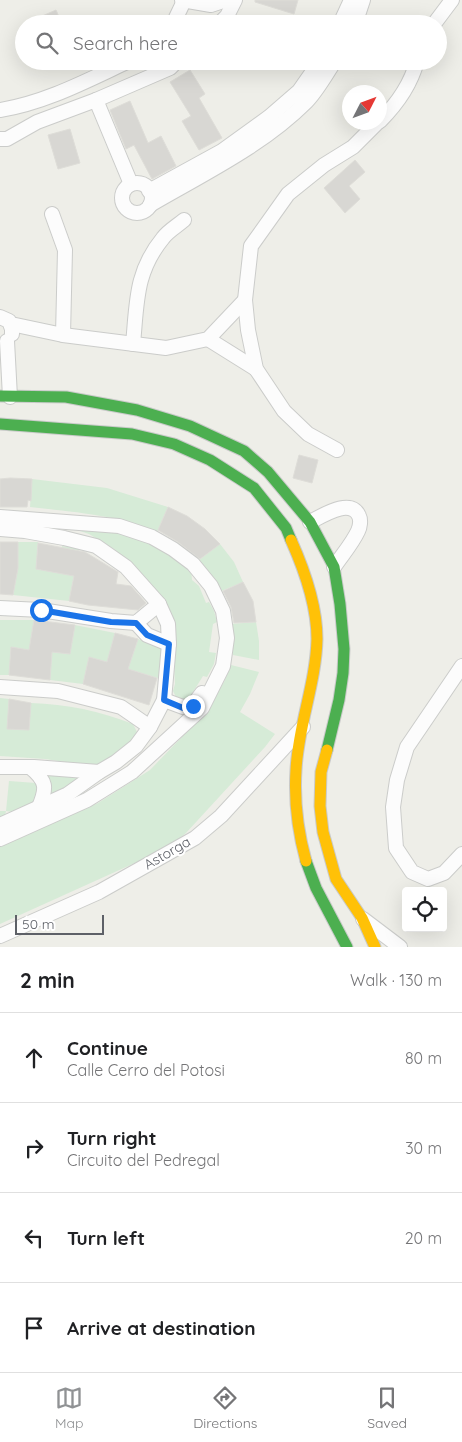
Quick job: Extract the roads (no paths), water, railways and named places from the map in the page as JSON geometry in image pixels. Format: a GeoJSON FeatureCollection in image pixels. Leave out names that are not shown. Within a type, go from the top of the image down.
{"type":"FeatureCollection","features":[{"type":"Feature","properties":{"kind":"street"},"geometry":{"type":"LineString","coordinates":[[177,15],[183,1],[211,5],[226,0]]}},
{"type":"Feature","properties":{"kind":"street"},"geometry":{"type":"LineString","coordinates":[[228,15],[235,0]]}},
{"type":"Feature","properties":{"kind":"street"},"geometry":{"type":"LineString","coordinates":[[344,15],[351,0]]}},
{"type":"Feature","properties":{"kind":"street"},"geometry":{"type":"LineString","coordinates":[[358,15],[363,0]]}},
{"type":"Feature","properties":{"kind":"street"},"geometry":{"type":"LineString","coordinates":[[441,15],[452,0]]}},
{"type":"Feature","properties":{"kind":"street"},"geometry":{"type":"LineString","coordinates":[[0,110],[21,107],[109,70]]}},
{"type":"Feature","properties":{"kind":"street"},"geometry":{"type":"LineString","coordinates":[[0,139],[7,139],[37,122],[96,100],[165,70]]}},
{"type":"Feature","properties":{"kind":"street"},"geometry":{"type":"LineString","coordinates":[[149,191],[222,151],[269,117],[299,91],[314,70]]}},
{"type":"Feature","properties":{"kind":"street"},"geometry":{"type":"LineString","coordinates":[[150,205],[151,195],[142,184],[131,184],[122,196],[124,206],[132,212],[142,212],[150,205],[235,156],[272,132],[307,101],[329,70]]}},
{"type":"Feature","properties":{"kind":"street"},"geometry":{"type":"LineString","coordinates":[[387,114],[412,78],[414,70]]}},
{"type":"Feature","properties":{"kind":"street"},"geometry":{"type":"LineString","coordinates":[[96,100],[131,184]]}},
{"type":"Feature","properties":{"kind":"street"},"geometry":{"type":"LineString","coordinates":[[338,450],[308,434],[284,411],[256,369],[248,330],[245,300],[251,246],[288,194],[324,165],[353,147],[371,130]]}},
{"type":"Feature","properties":{"kind":"street"},"geometry":{"type":"LineString","coordinates":[[52,214],[65,250],[63,334]]}},
{"type":"Feature","properties":{"kind":"street"},"geometry":{"type":"LineString","coordinates":[[133,344],[139,283],[149,257],[164,236],[184,220]]}},
{"type":"Feature","properties":{"kind":"street"},"geometry":{"type":"LineString","coordinates":[[6,321],[63,334],[166,348],[208,338],[245,300]]}},
{"type":"Feature","properties":{"kind":"street"},"geometry":{"type":"LineString","coordinates":[[6,321],[12,333],[3,342],[5,397],[66,397],[137,410],[190,426],[244,451],[268,472],[310,522],[334,567],[342,623],[343,673],[333,727],[321,772],[320,806],[323,832],[351,925],[347,947]]}},
{"type":"Feature","properties":{"kind":"street"},"geometry":{"type":"LineString","coordinates":[[208,338],[256,369]]}},
{"type":"Feature","properties":{"kind":"street"},"geometry":{"type":"LineString","coordinates":[[0,424],[132,434],[174,444],[210,460],[254,488],[286,528],[300,560],[316,618],[317,640],[310,693],[296,770],[300,838],[307,865],[326,909],[351,925],[400,947]]}},
{"type":"Feature","properties":{"kind":"street"},"geometry":{"type":"LineString","coordinates":[[254,488],[268,472]]}},
{"type":"Feature","properties":{"kind":"street"},"geometry":{"type":"LineString","coordinates":[[310,522],[336,509],[348,508],[356,512],[360,517],[359,530],[334,567]]}},
{"type":"Feature","properties":{"kind":"street"},"geometry":{"type":"LineString","coordinates":[[0,517],[74,521],[119,526],[152,537],[173,549],[193,564],[211,586],[223,611],[227,638],[223,666],[202,708],[132,772],[87,800],[0,839]]}},
{"type":"Feature","properties":{"kind":"street"},"geometry":{"type":"LineString","coordinates":[[0,529],[25,530],[96,546],[126,568],[159,604],[168,624],[169,644],[164,700],[150,727],[136,746],[116,762],[68,794],[0,825]]}},
{"type":"Feature","properties":{"kind":"street"},"geometry":{"type":"LineString","coordinates":[[164,700],[183,708],[193,706],[204,691],[217,664],[219,649],[218,626],[211,586]]}},
{"type":"Feature","properties":{"kind":"street"},"geometry":{"type":"LineString","coordinates":[[0,608],[41,610],[111,622],[136,623],[159,604]]}},
{"type":"Feature","properties":{"kind":"street"},"geometry":{"type":"LineString","coordinates":[[136,623],[147,635],[169,644]]}},
{"type":"Feature","properties":{"kind":"street"},"geometry":{"type":"LineString","coordinates":[[462,666],[408,747],[397,780],[393,807],[396,848],[412,872],[428,879],[444,873],[462,854]]}},
{"type":"Feature","properties":{"kind":"street"},"geometry":{"type":"LineString","coordinates":[[0,688],[67,693],[121,708],[150,727]]}},
{"type":"Feature","properties":{"kind":"street","name":"Astorga"},"geometry":{"type":"LineString","coordinates":[[0,936],[98,892],[195,838],[221,816],[303,727]]}},
{"type":"Feature","properties":{"kind":"street"},"geometry":{"type":"LineString","coordinates":[[0,767],[32,767],[99,772]]}},
{"type":"Feature","properties":{"kind":"street"},"geometry":{"type":"LineString","coordinates":[[32,767],[45,784],[45,793],[39,807]]}},
{"type":"Feature","properties":{"kind":"street"},"geometry":{"type":"LineString","coordinates":[[351,925],[376,947]]}}]}
